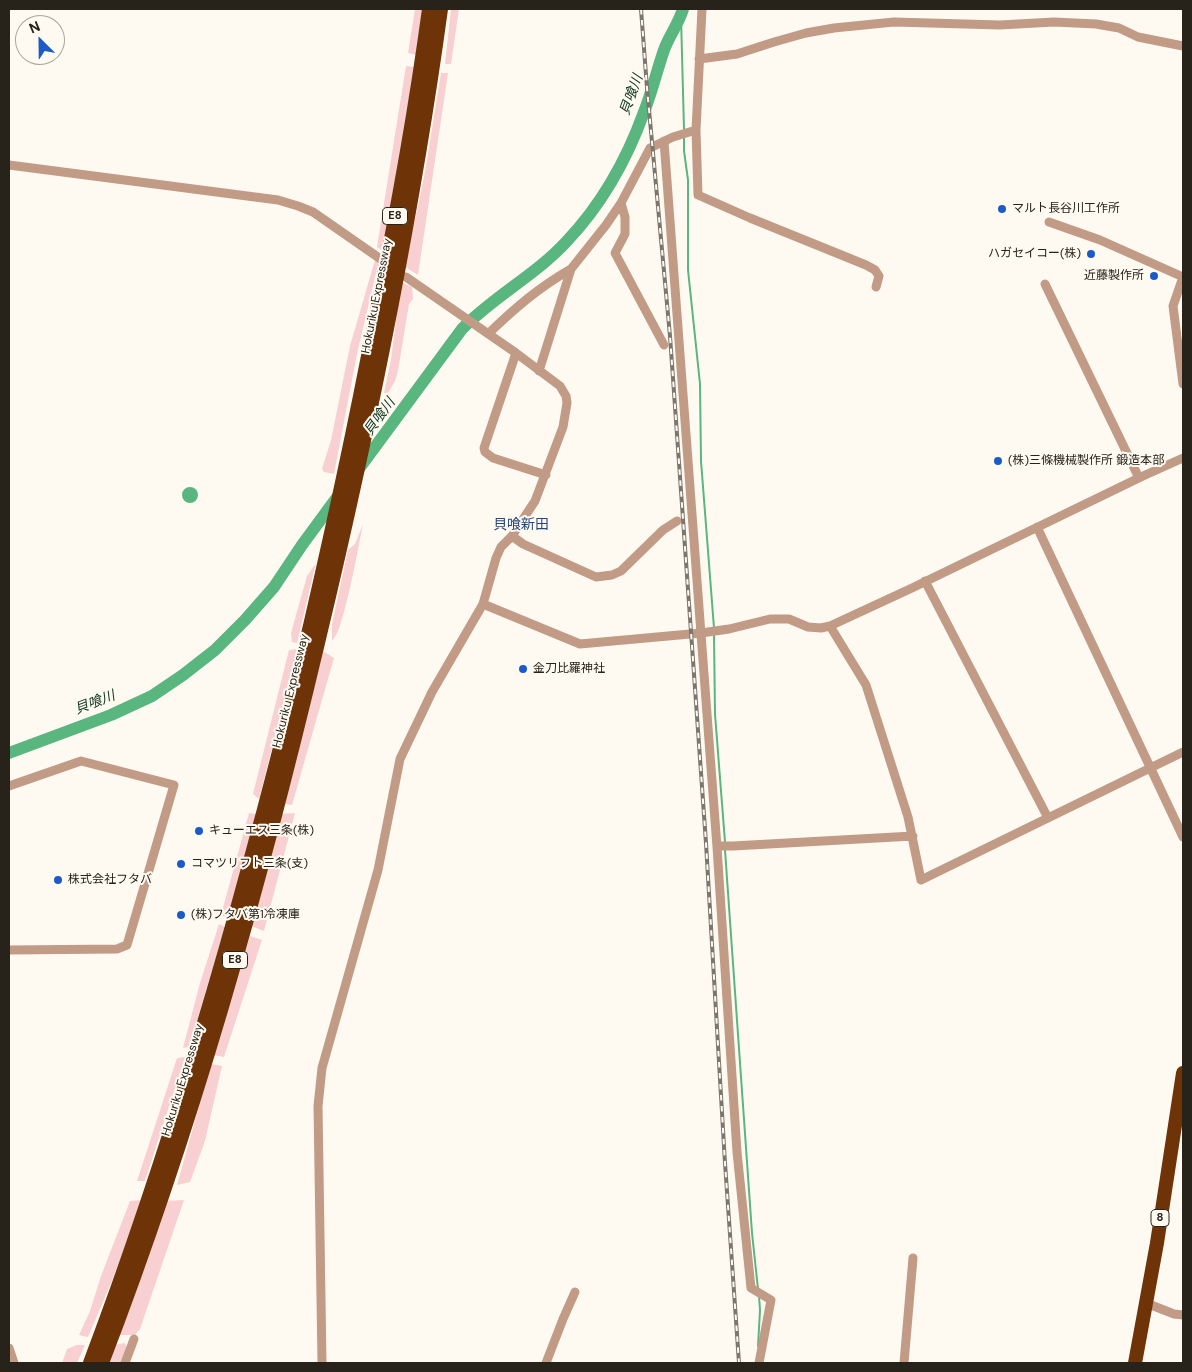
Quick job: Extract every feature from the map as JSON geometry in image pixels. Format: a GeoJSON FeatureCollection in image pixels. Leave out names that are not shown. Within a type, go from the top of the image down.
{"type":"FeatureCollection","features":[{"type":"Feature","properties":{"kind":"highway","name":"Hokuriku Expressway"},"geometry":{"type":"LineString","coordinates":[[90,1363],[155,1180],[214,992],[272,780],[356,422],[416,101],[429,9]]}},
{"type":"Feature","properties":{"kind":"highway","name":"Hokuriku Expressway"},"geometry":{"type":"LineString","coordinates":[[102,1363],[163,1193],[194,1095],[227,987],[285,778],[341,549],[373,400],[411,199],[441,9]]}},
{"type":"Feature","properties":{"kind":"highway","name":"8"},"geometry":{"type":"LineString","coordinates":[[1136,1363],[1180,1114],[1183,1073]]}},
{"type":"Feature","properties":{"kind":"street"},"geometry":{"type":"LineString","coordinates":[[702,9],[693,131],[698,195],[876,270],[879,276],[876,287]]}},
{"type":"Feature","properties":{"kind":"street"},"geometry":{"type":"LineString","coordinates":[[699,59],[737,54],[774,42],[834,28],[894,22],[1000,25],[1054,22],[1096,24],[1119,28],[1138,38],[1183,46]]}},
{"type":"Feature","properties":{"kind":"street"},"geometry":{"type":"LineString","coordinates":[[538,371],[571,269],[606,225],[621,202],[650,148],[693,131]]}},
{"type":"Feature","properties":{"kind":"street"},"geometry":{"type":"LineString","coordinates":[[669,139],[701,633],[719,846],[737,1152],[751,1288],[771,1300],[759,1363]]}},
{"type":"Feature","properties":{"kind":"street"},"geometry":{"type":"LineString","coordinates":[[9,165],[278,200],[313,212],[382,260]]}},
{"type":"Feature","properties":{"kind":"street"},"geometry":{"type":"LineString","coordinates":[[621,202],[625,217],[625,234],[614,253],[664,345]]}},
{"type":"Feature","properties":{"kind":"street"},"geometry":{"type":"LineString","coordinates":[[1049,222],[1100,240],[1183,277],[1173,306],[1183,384]]}},
{"type":"Feature","properties":{"kind":"street"},"geometry":{"type":"LineString","coordinates":[[487,334],[520,304],[552,279],[571,269]]}},
{"type":"Feature","properties":{"kind":"street"},"geometry":{"type":"LineString","coordinates":[[322,1363],[318,1106],[322,1068],[378,870],[400,758],[432,692],[483,604],[501,547],[512,536],[535,501],[563,427],[567,403],[566,396],[560,386],[516,353],[406,277]]}},
{"type":"Feature","properties":{"kind":"street"},"geometry":{"type":"LineString","coordinates":[[1045,284],[1139,478]]}},
{"type":"Feature","properties":{"kind":"street"},"geometry":{"type":"LineString","coordinates":[[516,353],[484,452],[493,458],[546,475]]}},
{"type":"Feature","properties":{"kind":"street"},"geometry":{"type":"LineString","coordinates":[[483,604],[580,644],[701,633],[729,629],[770,619],[789,620],[808,627],[821,628],[830,626],[1183,458]]}},
{"type":"Feature","properties":{"kind":"street"},"geometry":{"type":"LineString","coordinates":[[512,536],[523,544],[596,578],[621,571],[663,530],[677,520]]}},
{"type":"Feature","properties":{"kind":"street"},"geometry":{"type":"LineString","coordinates":[[1037,528],[1183,837]]}},
{"type":"Feature","properties":{"kind":"street"},"geometry":{"type":"LineString","coordinates":[[925,581],[1048,818]]}},
{"type":"Feature","properties":{"kind":"street"},"geometry":{"type":"LineString","coordinates":[[830,626],[866,685],[908,817],[921,880],[1183,752]]}},
{"type":"Feature","properties":{"kind":"street"},"geometry":{"type":"LineString","coordinates":[[9,786],[81,760],[174,785],[127,945],[117,949],[9,950]]}},
{"type":"Feature","properties":{"kind":"street"},"geometry":{"type":"LineString","coordinates":[[719,846],[913,836]]}},
{"type":"Feature","properties":{"kind":"street"},"geometry":{"type":"LineString","coordinates":[[904,1363],[912,1258]]}},
{"type":"Feature","properties":{"kind":"street"},"geometry":{"type":"LineString","coordinates":[[546,1363],[575,1292]]}},
{"type":"Feature","properties":{"kind":"street"},"geometry":{"type":"LineString","coordinates":[[1146,1303],[1174,1314],[1183,1315]]}},
{"type":"Feature","properties":{"kind":"street"},"geometry":{"type":"LineString","coordinates":[[125,1363],[134,1339]]}},
{"type":"Feature","properties":{"kind":"street"},"geometry":{"type":"LineString","coordinates":[[9,1348],[14,1363]]}},
{"type":"Feature","properties":{"kind":"shaded area"},"geometry":{"type":"Polygon","coordinates":[[[415,9],[422,9],[416,55],[408,53],[415,9]]]}},
{"type":"Feature","properties":{"kind":"shaded area"},"geometry":{"type":"Polygon","coordinates":[[[451,9],[459,9],[451,64],[445,64],[451,9]]]}},
{"type":"Feature","properties":{"kind":"shaded area"},"geometry":{"type":"Polygon","coordinates":[[[406,66],[414,67],[383,251],[377,247],[406,66]]]}},
{"type":"Feature","properties":{"kind":"shaded area"},"geometry":{"type":"Polygon","coordinates":[[[441,73],[448,73],[418,275],[405,267],[425,172],[441,73]]]}},
{"type":"Feature","properties":{"kind":"shaded area"},"geometry":{"type":"Polygon","coordinates":[[[375,260],[379,260],[357,354],[334,474],[324,472],[322,469],[331,440],[350,346],[375,260]]]}},
{"type":"Feature","properties":{"kind":"shaded area"},"geometry":{"type":"Polygon","coordinates":[[[401,282],[412,287],[413,299],[409,304],[395,381],[388,393],[384,393],[391,359],[401,282]]]}},
{"type":"Feature","properties":{"kind":"shaded area"},"geometry":{"type":"Polygon","coordinates":[[[190,487],[196,489],[198,495],[196,501],[190,503],[184,501],[182,495],[184,489],[190,487]]]}},
{"type":"Feature","properties":{"kind":"shaded area"},"geometry":{"type":"Polygon","coordinates":[[[363,524],[344,612],[338,631],[332,641],[332,624],[348,550],[355,544],[363,524]]]}},
{"type":"Feature","properties":{"kind":"shaded area"},"geometry":{"type":"Polygon","coordinates":[[[316,563],[297,643],[292,642],[291,633],[307,576],[316,563]]]}},
{"type":"Feature","properties":{"kind":"shaded area"},"geometry":{"type":"Polygon","coordinates":[[[297,649],[259,799],[253,794],[289,650],[297,649]]]}},
{"type":"Feature","properties":{"kind":"shaded area"},"geometry":{"type":"Polygon","coordinates":[[[323,651],[334,658],[292,805],[285,804],[323,651]]]}},
{"type":"Feature","properties":{"kind":"shaded area"},"geometry":{"type":"Polygon","coordinates":[[[249,813],[257,814],[228,919],[221,915],[249,813]]]}},
{"type":"Feature","properties":{"kind":"shaded area"},"geometry":{"type":"Polygon","coordinates":[[[295,813],[264,931],[251,926],[281,814],[295,813]]]}},
{"type":"Feature","properties":{"kind":"shaded area"},"geometry":{"type":"Polygon","coordinates":[[[219,924],[225,927],[189,1047],[183,1048],[200,983],[219,924]]]}},
{"type":"Feature","properties":{"kind":"shaded area"},"geometry":{"type":"Polygon","coordinates":[[[250,936],[262,940],[224,1057],[213,1055],[250,936]]]}},
{"type":"Feature","properties":{"kind":"shaded area"},"geometry":{"type":"Polygon","coordinates":[[[185,1057],[145,1181],[137,1181],[177,1058],[185,1057]]]}},
{"type":"Feature","properties":{"kind":"shaded area"},"geometry":{"type":"Polygon","coordinates":[[[211,1064],[222,1066],[205,1141],[190,1182],[177,1185],[211,1064]]]}},
{"type":"Feature","properties":{"kind":"shaded area"},"geometry":{"type":"Polygon","coordinates":[[[143,1200],[88,1337],[79,1335],[90,1311],[101,1276],[130,1201],[143,1200]]]}},
{"type":"Feature","properties":{"kind":"shaded area"},"geometry":{"type":"Polygon","coordinates":[[[184,1200],[140,1329],[135,1335],[117,1335],[164,1201],[184,1200]]]}},
{"type":"Feature","properties":{"kind":"shaded area"},"geometry":{"type":"Polygon","coordinates":[[[125,1343],[127,1348],[121,1363],[106,1363],[113,1345],[125,1343]]]}},
{"type":"Feature","properties":{"kind":"shaded area"},"geometry":{"type":"Polygon","coordinates":[[[77,1345],[85,1345],[77,1363],[62,1363],[67,1349],[77,1345]]]}},
{"type":"Feature","properties":{"kind":"waterway","name":"貝喰川"},"geometry":{"type":"LineString","coordinates":[[358,470],[462,329],[474,317],[555,253],[580,227],[591,212],[612,180],[630,147],[647,104],[664,50],[683,9]]}},
{"type":"Feature","properties":{"kind":"waterway"},"geometry":{"type":"LineString","coordinates":[[681,17],[684,129]]}},
{"type":"Feature","properties":{"kind":"waterway"},"geometry":{"type":"LineString","coordinates":[[684,137],[688,180],[688,270],[700,384],[701,461],[714,628]]}},
{"type":"Feature","properties":{"kind":"waterway","name":"貝喰川"},"geometry":{"type":"LineString","coordinates":[[9,753],[111,715],[152,696],[183,675],[215,650],[274,587],[338,496]]}},
{"type":"Feature","properties":{"kind":"waterway"},"geometry":{"type":"LineString","coordinates":[[714,635],[715,714],[725,842]]}},
{"type":"Feature","properties":{"kind":"waterway"},"geometry":{"type":"LineString","coordinates":[[725,850],[752,1233],[758,1289]]}},
{"type":"Feature","properties":{"kind":"waterway"},"geometry":{"type":"LineString","coordinates":[[758,1346],[759,1296]]}},
{"type":"Feature","properties":{"kind":"railway"},"geometry":{"type":"LineString","coordinates":[[641,9],[670,336],[706,843],[739,1363]]}},
{"type":"Feature","properties":{"kind":"place","name":"マルト長谷川工作所"},"geometry":{"type":"Point","coordinates":[1002,209]}},
{"type":"Feature","properties":{"kind":"place","name":"ハガセイコー(株)"},"geometry":{"type":"Point","coordinates":[1091,254]}},
{"type":"Feature","properties":{"kind":"place","name":"近藤製作所"},"geometry":{"type":"Point","coordinates":[1154,276]}},
{"type":"Feature","properties":{"kind":"place","name":"(株)三條機械製作所 鍛造本部"},"geometry":{"type":"Point","coordinates":[998,461]}},
{"type":"Feature","properties":{"kind":"place","name":"金刀比羅神社"},"geometry":{"type":"Point","coordinates":[523,669]}},
{"type":"Feature","properties":{"kind":"place","name":"キューエス三条(株)"},"geometry":{"type":"Point","coordinates":[199,831]}},
{"type":"Feature","properties":{"kind":"place","name":"コマツリフト三条(支)"},"geometry":{"type":"Point","coordinates":[181,864]}},
{"type":"Feature","properties":{"kind":"place","name":"株式会社フタバ"},"geometry":{"type":"Point","coordinates":[58,880]}},
{"type":"Feature","properties":{"kind":"place","name":"(株)フタバ第1冷凍庫"},"geometry":{"type":"Point","coordinates":[181,915]}},
{"type":"Feature","properties":{"kind":"district","name":"貝喰新田"},"geometry":{"type":"Point","coordinates":[521,525]}}]}
